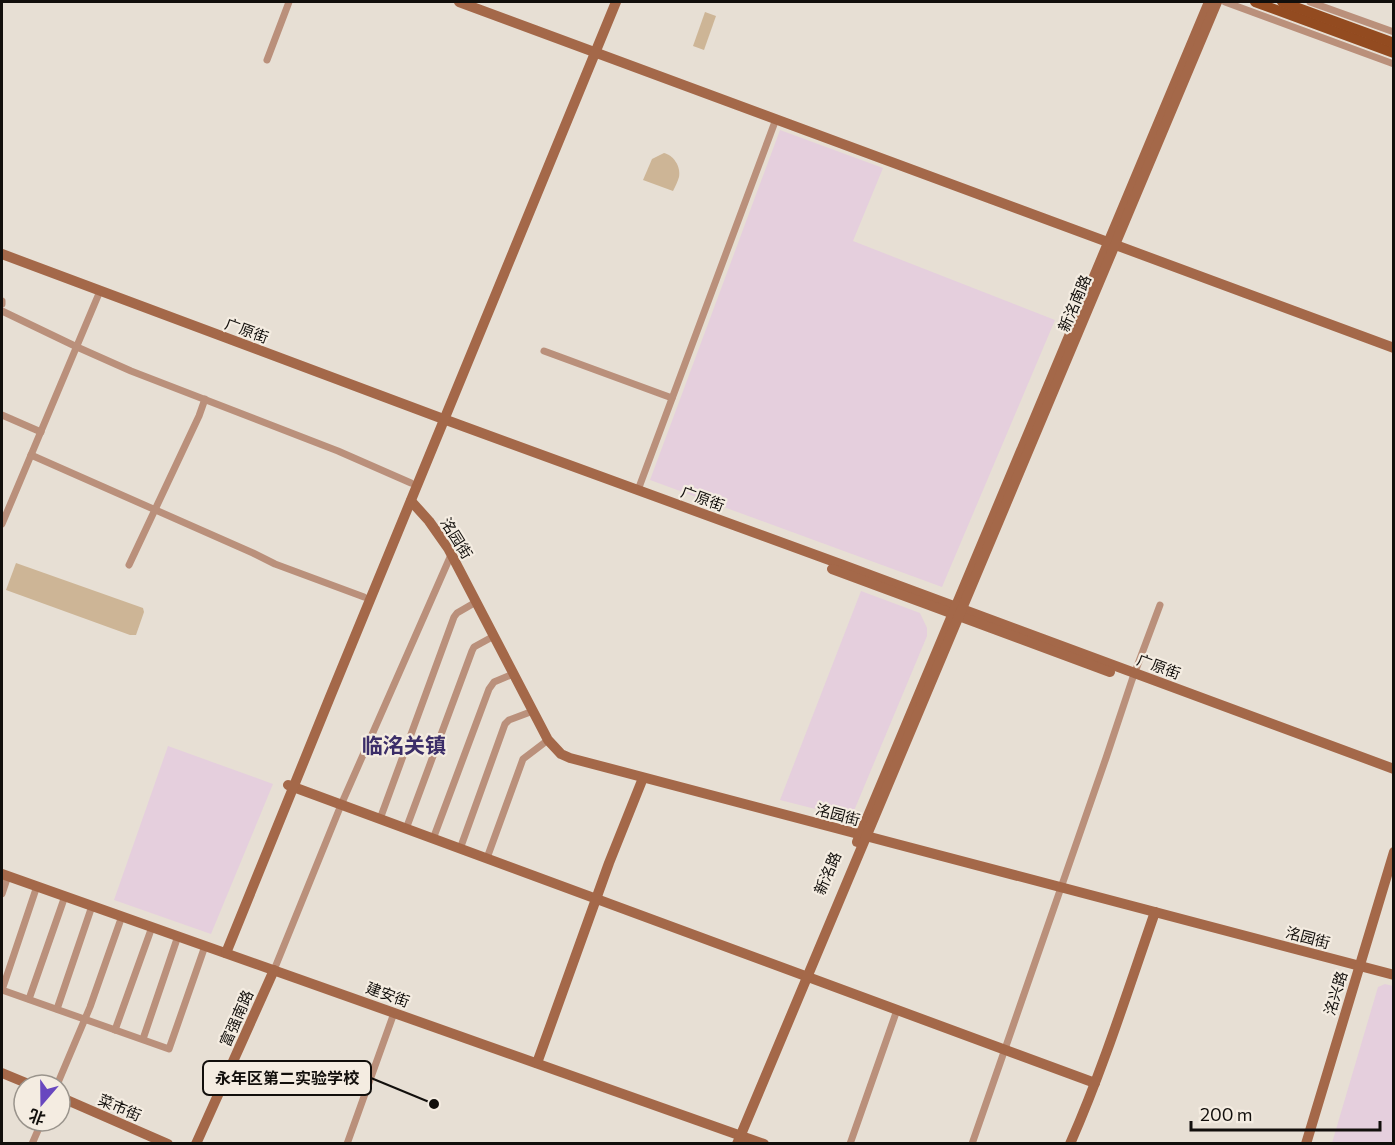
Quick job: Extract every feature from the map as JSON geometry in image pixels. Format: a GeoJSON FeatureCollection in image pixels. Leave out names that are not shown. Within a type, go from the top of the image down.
{"type":"FeatureCollection","features":[{"type":"Feature","properties":{"kind":"main road"},"geometry":{"type":"LineString","coordinates":[[1255,2],[1394,53]]}},
{"type":"Feature","properties":{"kind":"main road"},"geometry":{"type":"LineString","coordinates":[[1282,2],[1394,43]]}},
{"type":"Feature","properties":{"kind":"street"},"geometry":{"type":"LineString","coordinates":[[267,60],[289,2]]}},
{"type":"Feature","properties":{"kind":"street"},"geometry":{"type":"LineString","coordinates":[[459,2],[1394,348]]}},
{"type":"Feature","properties":{"kind":"street"},"geometry":{"type":"LineString","coordinates":[[290,786],[411,501],[440,421],[592,51],[609,2]]}},
{"type":"Feature","properties":{"kind":"street"},"geometry":{"type":"LineString","coordinates":[[592,51],[616,2]]}},
{"type":"Feature","properties":{"kind":"street","name":"新洺南路"},"geometry":{"type":"LineString","coordinates":[[1112,244],[1209,2]]}},
{"type":"Feature","properties":{"kind":"street","name":"新洺南路"},"geometry":{"type":"LineString","coordinates":[[957,611],[1217,2]]}},
{"type":"Feature","properties":{"kind":"street"},"geometry":{"type":"LineString","coordinates":[[1225,2],[1394,64]]}},
{"type":"Feature","properties":{"kind":"street"},"geometry":{"type":"LineString","coordinates":[[1310,2],[1394,32]]}},
{"type":"Feature","properties":{"kind":"street"},"geometry":{"type":"LineString","coordinates":[[638,490],[776,120]]}},
{"type":"Feature","properties":{"kind":"street","name":"广原街"},"geometry":{"type":"LineString","coordinates":[[2,254],[99,294]]}},
{"type":"Feature","properties":{"kind":"street","name":"广原街"},"geometry":{"type":"LineString","coordinates":[[2,261],[99,294],[1133,676],[1394,769]]}},
{"type":"Feature","properties":{"kind":"street"},"geometry":{"type":"LineString","coordinates":[[2,524],[99,294]]}},
{"type":"Feature","properties":{"kind":"street"},"geometry":{"type":"LineString","coordinates":[[2,311],[131,371],[338,451],[411,483]]}},
{"type":"Feature","properties":{"kind":"street"},"geometry":{"type":"LineString","coordinates":[[544,351],[672,398]]}},
{"type":"Feature","properties":{"kind":"street"},"geometry":{"type":"LineString","coordinates":[[129,565],[205,399]]}},
{"type":"Feature","properties":{"kind":"street"},"geometry":{"type":"LineString","coordinates":[[2,415],[41,432]]}},
{"type":"Feature","properties":{"kind":"street"},"geometry":{"type":"LineString","coordinates":[[223,952],[364,597],[411,483],[440,421]]}},
{"type":"Feature","properties":{"kind":"street","name":"广原街"},"geometry":{"type":"LineString","coordinates":[[440,421],[638,490],[957,611]]}},
{"type":"Feature","properties":{"kind":"street"},"geometry":{"type":"LineString","coordinates":[[31,455],[275,564],[364,597]]}},
{"type":"Feature","properties":{"kind":"street","name":"洺园街"},"geometry":{"type":"LineString","coordinates":[[411,501],[435,529],[451,555],[548,740],[561,754],[643,778],[1394,975]]}},
{"type":"Feature","properties":{"kind":"street"},"geometry":{"type":"LineString","coordinates":[[274,970],[341,805],[451,555]]}},
{"type":"Feature","properties":{"kind":"street"},"geometry":{"type":"LineString","coordinates":[[380,819],[454,617],[476,602]]}},
{"type":"Feature","properties":{"kind":"street"},"geometry":{"type":"LineString","coordinates":[[972,1143],[1133,676],[1160,605]]}},
{"type":"Feature","properties":{"kind":"street","name":"新洺路"},"geometry":{"type":"LineString","coordinates":[[735,1139],[957,611]]}},
{"type":"Feature","properties":{"kind":"street"},"geometry":{"type":"LineString","coordinates":[[406,829],[472,651],[474,647],[494,636]]}},
{"type":"Feature","properties":{"kind":"street"},"geometry":{"type":"LineString","coordinates":[[433,839],[489,689],[494,682],[513,674]]}},
{"type":"Feature","properties":{"kind":"street","name":"广原街"},"geometry":{"type":"LineString","coordinates":[[1133,676],[1394,776]]}},
{"type":"Feature","properties":{"kind":"street"},"geometry":{"type":"LineString","coordinates":[[460,849],[505,724],[509,720],[533,711]]}},
{"type":"Feature","properties":{"kind":"street"},"geometry":{"type":"LineString","coordinates":[[487,858],[523,759],[548,740]]}},
{"type":"Feature","properties":{"kind":"street"},"geometry":{"type":"LineString","coordinates":[[537,1063],[609,862],[643,778]]}},
{"type":"Feature","properties":{"kind":"street"},"geometry":{"type":"LineString","coordinates":[[290,786],[1095,1083]]}},
{"type":"Feature","properties":{"kind":"street","name":"洺兴路"},"geometry":{"type":"LineString","coordinates":[[1312,1143],[1394,852]]}},
{"type":"Feature","properties":{"kind":"street","name":"洺兴路"},"geometry":{"type":"LineString","coordinates":[[1306,1143],[1394,870]]}},
{"type":"Feature","properties":{"kind":"street"},"geometry":{"type":"LineString","coordinates":[[2,894],[5,875]]}},
{"type":"Feature","properties":{"kind":"street","name":"建安街"},"geometry":{"type":"LineString","coordinates":[[5,875],[537,1063],[735,1139],[764,1143]]}},
{"type":"Feature","properties":{"kind":"street"},"geometry":{"type":"LineString","coordinates":[[37,886],[2,990],[169,1049],[205,946]]}},
{"type":"Feature","properties":{"kind":"street"},"geometry":{"type":"LineString","coordinates":[[29,999],[65,896]]}},
{"type":"Feature","properties":{"kind":"street"},"geometry":{"type":"LineString","coordinates":[[57,1009],[92,906]]}},
{"type":"Feature","properties":{"kind":"street"},"geometry":{"type":"LineString","coordinates":[[1070,1143],[1086,1108],[1155,912]]}},
{"type":"Feature","properties":{"kind":"street"},"geometry":{"type":"LineString","coordinates":[[62,1073],[85,1019],[122,916]]}},
{"type":"Feature","properties":{"kind":"street"},"geometry":{"type":"LineString","coordinates":[[115,1030],[152,927]]}},
{"type":"Feature","properties":{"kind":"street"},"geometry":{"type":"LineString","coordinates":[[143,1039],[178,936]]}},
{"type":"Feature","properties":{"kind":"street","name":"富强南路"},"geometry":{"type":"LineString","coordinates":[[196,1143],[274,970]]}},
{"type":"Feature","properties":{"kind":"street"},"geometry":{"type":"LineString","coordinates":[[850,1143],[897,1010]]}},
{"type":"Feature","properties":{"kind":"street"},"geometry":{"type":"LineString","coordinates":[[347,1143],[394,1012]]}},
{"type":"Feature","properties":{"kind":"street","name":"菜市街"},"geometry":{"type":"LineString","coordinates":[[72,1103],[168,1143]]}},
{"type":"Feature","properties":{"kind":"shaded area"},"geometry":{"type":"Polygon","coordinates":[[[705,12],[716,16],[704,50],[693,46],[705,12]]]}},
{"type":"Feature","properties":{"kind":"shaded area"},"geometry":{"type":"Polygon","coordinates":[[[780,130],[883,168],[853,241],[1055,320],[942,587],[650,480],[780,130]]]}},
{"type":"Feature","properties":{"kind":"shaded area"},"geometry":{"type":"Polygon","coordinates":[[[664,153],[673,159],[679,169],[679,177],[673,191],[643,180],[652,159],[664,153]]]}},
{"type":"Feature","properties":{"kind":"shaded area"},"geometry":{"type":"Polygon","coordinates":[[[16,563],[143,608],[144,612],[136,635],[130,635],[6,590],[16,563]]]}},
{"type":"Feature","properties":{"kind":"shaded area"},"geometry":{"type":"Polygon","coordinates":[[[861,591],[920,613],[927,628],[927,636],[851,818],[780,800],[861,591]]]}},
{"type":"Feature","properties":{"kind":"shaded area"},"geometry":{"type":"Polygon","coordinates":[[[168,746],[273,784],[211,934],[114,900],[168,746]]]}},
{"type":"Feature","properties":{"kind":"shaded area"},"geometry":{"type":"Polygon","coordinates":[[[1385,984],[1393,986],[1393,1143],[1332,1143],[1378,987],[1385,984]]]}},
{"type":"Feature","properties":{"kind":"place","name":"永年区第二实验学校"},"geometry":{"type":"Point","coordinates":[434,1104]}},
{"type":"Feature","properties":{"kind":"district","name":"临洺关镇"},"geometry":{"type":"Point","coordinates":[404,744]}}]}
